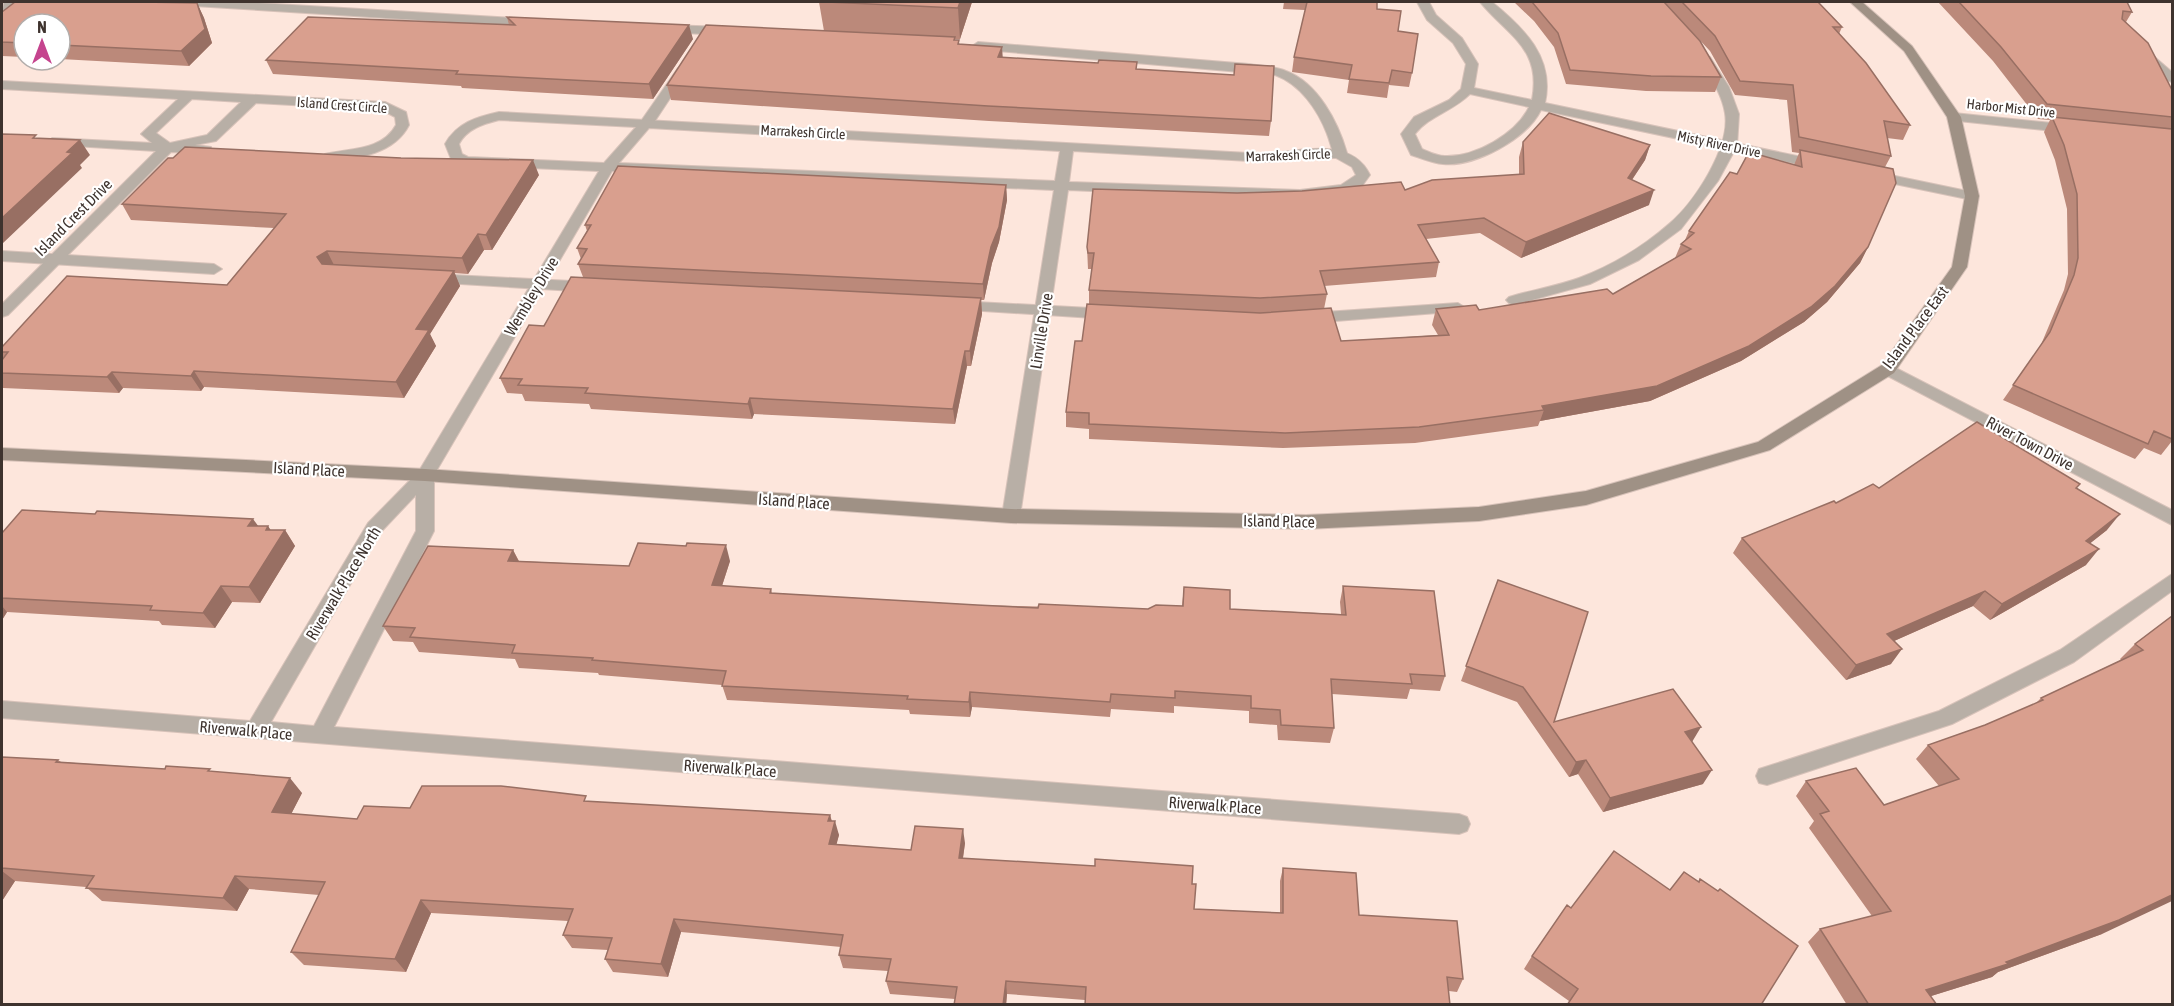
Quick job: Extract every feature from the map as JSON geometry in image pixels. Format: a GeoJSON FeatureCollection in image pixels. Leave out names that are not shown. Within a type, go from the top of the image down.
{"type":"FeatureCollection","features":[{"type":"Feature","properties":{"kind":"street"},"geometry":{"type":"LineString","coordinates":[[2,11],[8,5],[20,2]]}},
{"type":"Feature","properties":{"kind":"street"},"geometry":{"type":"LineString","coordinates":[[194,2],[547,24]]}},
{"type":"Feature","properties":{"kind":"street"},"geometry":{"type":"LineString","coordinates":[[1423,2],[1431,17],[1458,40],[1472,64],[1467,90],[1454,104],[1419,120],[1407,134],[1416,152],[1443,160],[1465,157],[1502,144],[1521,129],[1538,106],[1542,80],[1533,51],[1516,29],[1486,2]]}},
{"type":"Feature","properties":{"kind":"street","name":"Island Place East"},"geometry":{"type":"LineString","coordinates":[[1586,498],[1764,446],[1888,369],[1959,267],[1972,196],[1954,117],[1908,49],[1856,2]]}},
{"type":"Feature","properties":{"kind":"street"},"geometry":{"type":"LineString","coordinates":[[650,28],[704,35],[743,32]]}},
{"type":"Feature","properties":{"kind":"street"},"geometry":{"type":"LineString","coordinates":[[968,45],[1249,68],[1286,75],[1305,90],[1316,105],[1336,136],[1340,153]]}},
{"type":"Feature","properties":{"kind":"street"},"geometry":{"type":"LineString","coordinates":[[2138,46],[2172,78]]}},
{"type":"Feature","properties":{"kind":"street"},"geometry":{"type":"LineString","coordinates":[[1514,300],[1585,280],[1634,257],[1676,226],[1710,181],[1730,146],[1732,114],[1723,87],[1700,51]]}},
{"type":"Feature","properties":{"kind":"street","name":"Wembley Drive"},"geometry":{"type":"LineString","coordinates":[[425,475],[607,168],[646,124],[688,60]]}},
{"type":"Feature","properties":{"kind":"street","name":"Island Crest Circle"},"geometry":{"type":"LineString","coordinates":[[2,85],[385,106],[401,115],[403,126],[381,146],[349,156],[320,157]]}},
{"type":"Feature","properties":{"kind":"street","name":"Misty River Drive"},"geometry":{"type":"LineString","coordinates":[[1467,90],[1834,167]]}},
{"type":"Feature","properties":{"kind":"street"},"geometry":{"type":"LineString","coordinates":[[187,96],[148,134],[168,147],[211,138],[251,100]]}},
{"type":"Feature","properties":{"kind":"street","name":"Marrakesh Circle"},"geometry":{"type":"LineString","coordinates":[[499,116],[1267,158],[1340,153],[1356,162],[1363,175],[1355,186],[1333,193],[1259,194],[1061,188],[465,161],[456,156],[452,144],[455,138],[469,126],[499,116]]}},
{"type":"Feature","properties":{"kind":"street","name":"Harbor Mist Drive"},"geometry":{"type":"LineString","coordinates":[[1954,117],[2080,129]]}},
{"type":"Feature","properties":{"kind":"street"},"geometry":{"type":"LineString","coordinates":[[37,140],[215,150]]}},
{"type":"Feature","properties":{"kind":"street","name":"Linville Drive"},"geometry":{"type":"LineString","coordinates":[[1011,516],[1044,310],[1067,146]]}},
{"type":"Feature","properties":{"kind":"street","name":"Island Crest Drive"},"geometry":{"type":"LineString","coordinates":[[2,312],[168,147]]}},
{"type":"Feature","properties":{"kind":"street"},"geometry":{"type":"LineString","coordinates":[[1857,172],[1972,196]]}},
{"type":"Feature","properties":{"kind":"street"},"geometry":{"type":"LineString","coordinates":[[2,256],[214,269]]}},
{"type":"Feature","properties":{"kind":"street"},"geometry":{"type":"LineString","coordinates":[[419,278],[609,288]]}},
{"type":"Feature","properties":{"kind":"street"},"geometry":{"type":"LineString","coordinates":[[940,305],[1128,315]]}},
{"type":"Feature","properties":{"kind":"street"},"geometry":{"type":"LineString","coordinates":[[1294,319],[1458,308]]}},
{"type":"Feature","properties":{"kind":"street","name":"River Town Drive"},"geometry":{"type":"LineString","coordinates":[[1888,369],[2172,518]]}},
{"type":"Feature","properties":{"kind":"street","name":"Island Place"},"geometry":{"type":"LineString","coordinates":[[2,454],[425,475],[1011,516],[1306,522],[1479,514],[1586,498]]}},
{"type":"Feature","properties":{"kind":"street"},"geometry":{"type":"LineString","coordinates":[[319,736],[425,531],[425,475]]}},
{"type":"Feature","properties":{"kind":"street","name":"Riverwalk Place North"},"geometry":{"type":"LineString","coordinates":[[255,731],[374,528],[425,475]]}},
{"type":"Feature","properties":{"kind":"street"},"geometry":{"type":"LineString","coordinates":[[1767,777],[1945,718],[2067,656],[2172,580]]}},
{"type":"Feature","properties":{"kind":"street","name":"Riverwalk Place"},"geometry":{"type":"LineString","coordinates":[[2,710],[1459,824]]}},
{"type":"Feature","properties":{"kind":"building"},"geometry":{"type":"Polygon","coordinates":[[[15,2],[197,3],[205,29],[181,51],[72,46],[72,12],[12,12],[12,42],[2,42],[2,12],[15,2]]]}},
{"type":"Feature","properties":{"kind":"building"},"geometry":{"type":"Polygon","coordinates":[[[827,2],[960,2],[958,8],[827,2]]]}},
{"type":"Feature","properties":{"kind":"building"},"geometry":{"type":"Polygon","coordinates":[[[1307,2],[1377,2],[1377,9],[1401,11],[1398,31],[1418,34],[1412,73],[1392,70],[1389,83],[1349,79],[1352,65],[1294,57],[1307,2]]]}},
{"type":"Feature","properties":{"kind":"building"},"geometry":{"type":"Polygon","coordinates":[[[1532,2],[1664,2],[1700,41],[1721,77],[1651,76],[1570,70],[1558,33],[1532,2]]]}},
{"type":"Feature","properties":{"kind":"building"},"geometry":{"type":"Polygon","coordinates":[[[1682,2],[1818,2],[1842,27],[1833,27],[1866,63],[1910,125],[1884,121],[1891,156],[1799,137],[1793,85],[1740,81],[1715,36],[1682,2]]]}},
{"type":"Feature","properties":{"kind":"building"},"geometry":{"type":"Polygon","coordinates":[[[1959,2],[2127,2],[2132,12],[2123,11],[2122,19],[2148,43],[2172,90],[2172,117],[2047,104],[2001,47],[1959,2]]]}},
{"type":"Feature","properties":{"kind":"building"},"geometry":{"type":"Polygon","coordinates":[[[308,17],[515,25],[507,17],[689,25],[649,84],[456,74],[458,71],[266,60],[308,17]]]}},
{"type":"Feature","properties":{"kind":"building"},"geometry":{"type":"Polygon","coordinates":[[[706,25],[955,37],[954,40],[959,40],[958,44],[1002,47],[998,57],[1098,63],[1099,60],[1137,62],[1136,69],[1234,75],[1235,64],[1274,66],[1271,121],[988,106],[667,85],[706,25]]]}},
{"type":"Feature","properties":{"kind":"building"},"geometry":{"type":"Polygon","coordinates":[[[1549,113],[1650,145],[1628,178],[1654,190],[1526,242],[1484,218],[1418,225],[1439,262],[1320,271],[1327,294],[1260,298],[1089,290],[1094,253],[1088,253],[1087,247],[1093,189],[1237,193],[1302,191],[1401,182],[1405,190],[1432,180],[1524,174],[1523,142],[1549,113]]]}},
{"type":"Feature","properties":{"kind":"building"},"geometry":{"type":"Polygon","coordinates":[[[2052,117],[2172,129],[2172,439],[2154,431],[2148,444],[2013,385],[2050,332],[2074,275],[2078,258],[2077,194],[2064,145],[2052,117]]]}},
{"type":"Feature","properties":{"kind":"building"},"geometry":{"type":"Polygon","coordinates":[[[2,134],[80,140],[67,152],[72,153],[2,218],[2,134]]]}},
{"type":"Feature","properties":{"kind":"building"},"geometry":{"type":"Polygon","coordinates":[[[185,147],[401,158],[533,160],[486,235],[478,234],[462,258],[327,251],[317,257],[322,264],[454,271],[416,329],[429,330],[396,382],[194,371],[191,376],[112,372],[107,377],[2,373],[2,360],[8,352],[2,352],[2,347],[67,276],[227,285],[286,214],[122,204],[168,158],[173,158],[185,147]]]}},
{"type":"Feature","properties":{"kind":"building"},"geometry":{"type":"Polygon","coordinates":[[[1800,150],[1893,169],[1896,183],[1868,247],[1835,286],[1811,307],[1749,346],[1657,386],[1542,406],[1544,410],[1419,427],[1285,433],[1089,424],[1089,413],[1066,412],[1075,341],[1082,341],[1087,304],[1260,313],[1331,308],[1341,341],[1449,335],[1436,309],[1476,305],[1479,310],[1607,289],[1613,294],[1691,249],[1681,244],[1694,233],[1689,231],[1730,172],[1737,174],[1749,152],[1802,167],[1800,150]]]}},
{"type":"Feature","properties":{"kind":"building"},"geometry":{"type":"Polygon","coordinates":[[[618,166],[1006,185],[999,227],[991,247],[983,284],[578,264],[587,249],[577,248],[591,225],[585,225],[618,166]]]}},
{"type":"Feature","properties":{"kind":"building"},"geometry":{"type":"Polygon","coordinates":[[[571,277],[981,298],[970,351],[965,351],[953,409],[750,398],[748,404],[585,393],[588,388],[518,385],[522,379],[500,378],[529,325],[544,326],[571,277]]]}},
{"type":"Feature","properties":{"kind":"building"},"geometry":{"type":"Polygon","coordinates":[[[1977,422],[2080,484],[2076,488],[2120,514],[2086,541],[2099,549],[2002,604],[1985,591],[1887,634],[1902,649],[1856,665],[1742,538],[1834,501],[1836,503],[1873,484],[1879,488],[1977,422]]]}},
{"type":"Feature","properties":{"kind":"building"},"geometry":{"type":"Polygon","coordinates":[[[22,510],[95,514],[97,511],[253,519],[248,526],[268,526],[266,530],[285,530],[249,587],[221,586],[203,613],[150,610],[152,606],[2,598],[2,533],[22,510]]]}},
{"type":"Feature","properties":{"kind":"building"},"geometry":{"type":"Polygon","coordinates":[[[638,543],[686,546],[687,543],[726,545],[712,585],[771,589],[770,593],[1038,608],[1039,604],[1148,609],[1156,605],[1183,606],[1184,587],[1230,590],[1230,609],[1346,615],[1343,586],[1434,591],[1445,676],[1410,674],[1412,684],[1331,679],[1334,728],[1281,725],[1280,710],[1251,708],[1251,696],[1175,691],[1175,698],[1111,694],[1110,702],[970,692],[969,702],[907,699],[908,696],[722,686],[726,671],[592,660],[593,658],[512,653],[515,645],[410,637],[415,628],[383,626],[428,546],[513,550],[508,561],[629,566],[638,543]]]}},
{"type":"Feature","properties":{"kind":"building"},"geometry":{"type":"Polygon","coordinates":[[[1498,580],[1588,612],[1554,722],[1673,689],[1701,727],[1685,732],[1712,770],[1610,798],[1586,760],[1576,762],[1523,687],[1466,666],[1498,580]]]}},
{"type":"Feature","properties":{"kind":"building"},"geometry":{"type":"Polygon","coordinates":[[[2172,616],[2172,895],[2119,920],[2006,962],[2008,964],[1926,990],[1937,1005],[1869,1005],[1820,929],[1891,911],[1820,814],[1829,811],[1806,781],[1856,768],[1884,805],[1959,779],[1928,745],[1985,725],[2043,700],[2041,698],[2143,650],[2135,644],[2172,616]]]}},
{"type":"Feature","properties":{"kind":"building"},"geometry":{"type":"Polygon","coordinates":[[[2,757],[165,769],[166,766],[210,769],[208,771],[290,778],[272,812],[357,819],[364,806],[410,808],[422,786],[501,786],[586,796],[584,801],[830,815],[828,821],[835,821],[829,844],[911,850],[915,826],[963,829],[959,858],[1095,866],[1095,859],[1193,866],[1192,884],[1196,884],[1194,909],[1283,913],[1283,868],[1356,873],[1359,915],[1457,921],[1463,979],[1447,977],[1450,1005],[1085,1005],[1086,987],[1006,981],[1003,1005],[954,1005],[957,987],[886,981],[891,959],[839,955],[843,935],[674,919],[661,964],[605,959],[612,938],[563,935],[573,909],[421,900],[395,959],[291,952],[325,882],[235,876],[223,898],[86,888],[94,876],[2,868],[2,757]]]}},
{"type":"Feature","properties":{"kind":"building"},"geometry":{"type":"Polygon","coordinates":[[[1614,851],[1670,890],[1684,872],[1718,891],[1720,889],[1798,946],[1761,1005],[1567,1005],[1578,989],[1532,956],[1567,905],[1571,908],[1614,851]]]}}]}
